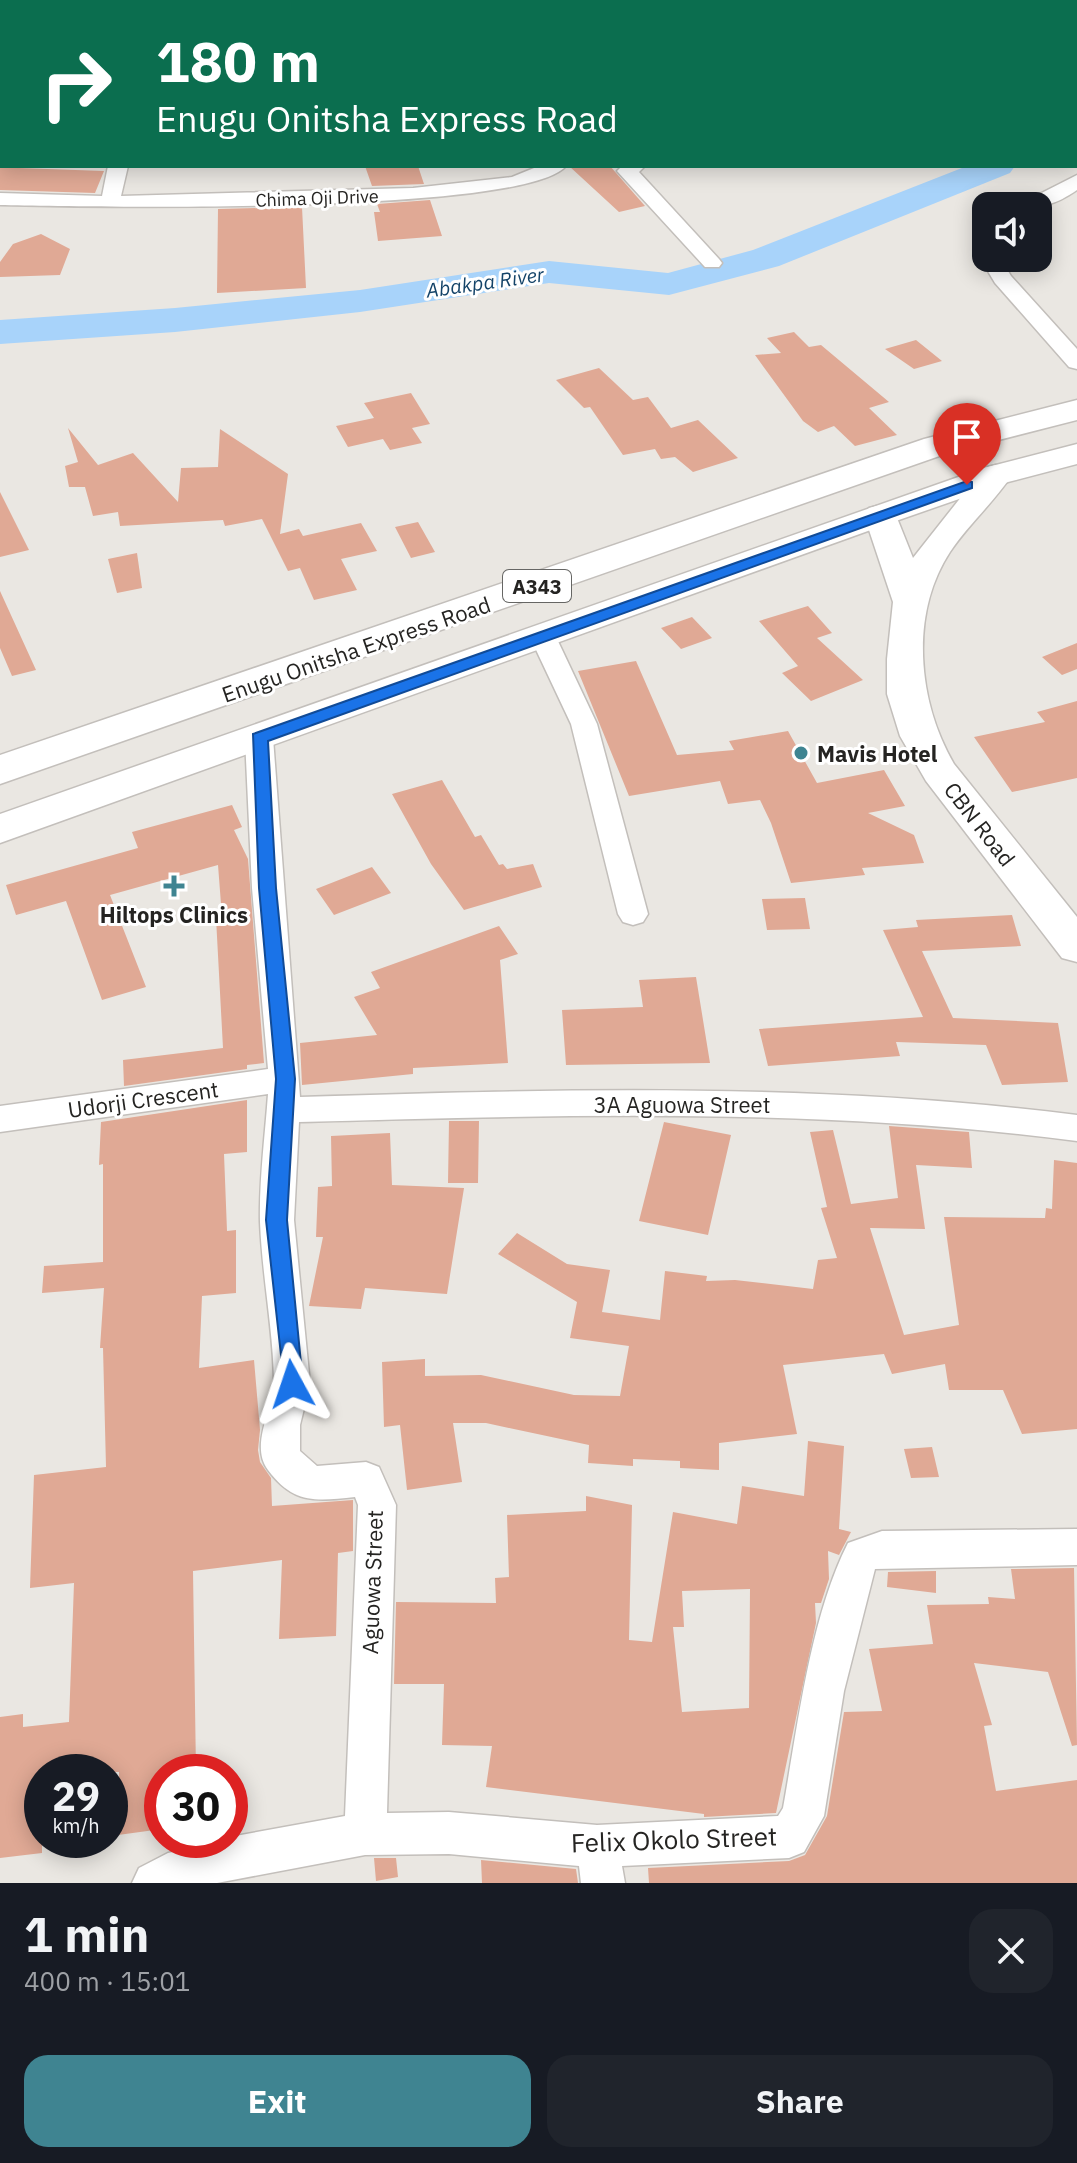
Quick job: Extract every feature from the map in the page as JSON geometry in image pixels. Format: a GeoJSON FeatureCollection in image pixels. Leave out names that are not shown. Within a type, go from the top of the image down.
{"type":"FeatureCollection","features":[{"type":"Feature","properties":{"kind":"highway","name":"Enugu Onitsha Express Road"},"geometry":{"type":"LineString","coordinates":[[0,770],[936,446],[1077,410]]}},
{"type":"Feature","properties":{"kind":"highway","name":"A343"},"geometry":{"type":"LineString","coordinates":[[0,829],[881,515],[996,475],[1077,454]]}},
{"type":"Feature","properties":{"kind":"main road","name":"CBN Road"},"geometry":{"type":"LineString","coordinates":[[996,475],[933,551],[911,602],[906,694],[919,736],[940,772],[1077,947]]}},
{"type":"Feature","properties":{"kind":"main road"},"geometry":{"type":"LineString","coordinates":[[881,515],[911,602]]}},
{"type":"Feature","properties":{"kind":"street"},"geometry":{"type":"LineString","coordinates":[[110,202],[118,168]]}},
{"type":"Feature","properties":{"kind":"street","name":"Chima Oji Drive"},"geometry":{"type":"LineString","coordinates":[[0,199],[110,202],[413,194],[516,182],[551,168]]}},
{"type":"Feature","properties":{"kind":"street"},"geometry":{"type":"LineString","coordinates":[[632,168],[627,171],[712,263]]}},
{"type":"Feature","properties":{"kind":"street"},"geometry":{"type":"LineString","coordinates":[[1052,197],[1077,181]]}},
{"type":"Feature","properties":{"kind":"street"},"geometry":{"type":"LineString","coordinates":[[998,272],[1077,362]]}},
{"type":"Feature","properties":{"kind":"street"},"geometry":{"type":"LineString","coordinates":[[543,637],[584,724],[633,914]]}},
{"type":"Feature","properties":{"kind":"street","name":"Aguowa Street"},"geometry":{"type":"LineString","coordinates":[[259,738],[267,888],[285,1095],[277,1220],[292,1384],[282,1425],[281,1458],[310,1484],[366,1479],[377,1505],[365,1834]]}},
{"type":"Feature","properties":{"kind":"street","name":"Udorji Crescent"},"geometry":{"type":"LineString","coordinates":[[0,1119],[285,1095]]}},
{"type":"Feature","properties":{"kind":"street","name":"3A Aguowa Street"},"geometry":{"type":"LineString","coordinates":[[285,1095],[502,1104],[841,1104],[989,1115],[1077,1128]]}},
{"type":"Feature","properties":{"kind":"street","name":"Felix Okolo Street"},"geometry":{"type":"LineString","coordinates":[[154,1883],[227,1859],[365,1834],[449,1833],[600,1864],[789,1837],[803,1816],[824,1691],[854,1572],[862,1556],[882,1549],[928,1547],[1077,1547]]}},
{"type":"Feature","properties":{"kind":"building"},"geometry":{"type":"Polygon","coordinates":[[[0,168],[104,171],[95,193],[0,190],[0,168]]]}},
{"type":"Feature","properties":{"kind":"building"},"geometry":{"type":"Polygon","coordinates":[[[366,168],[419,168],[424,184],[372,186],[366,168]]]}},
{"type":"Feature","properties":{"kind":"building"},"geometry":{"type":"Polygon","coordinates":[[[571,168],[612,168],[645,206],[619,212],[571,168]]]}},
{"type":"Feature","properties":{"kind":"building"},"geometry":{"type":"Polygon","coordinates":[[[430,200],[442,236],[378,241],[374,212],[380,212],[377,204],[430,200]]]}},
{"type":"Feature","properties":{"kind":"building"},"geometry":{"type":"Polygon","coordinates":[[[302,207],[306,288],[217,293],[218,209],[302,207]]]}},
{"type":"Feature","properties":{"kind":"building"},"geometry":{"type":"Polygon","coordinates":[[[41,234],[70,249],[60,275],[0,277],[0,262],[13,244],[41,234]]]}},
{"type":"Feature","properties":{"kind":"building"},"geometry":{"type":"Polygon","coordinates":[[[794,332],[809,347],[821,345],[889,402],[869,408],[897,435],[855,446],[834,426],[818,432],[803,421],[755,355],[781,353],[767,338],[794,332]]]}},
{"type":"Feature","properties":{"kind":"building"},"geometry":{"type":"Polygon","coordinates":[[[916,340],[942,361],[914,369],[885,349],[916,340]]]}},
{"type":"Feature","properties":{"kind":"building"},"geometry":{"type":"Polygon","coordinates":[[[599,368],[633,400],[648,397],[671,428],[698,420],[738,458],[693,472],[675,457],[661,459],[655,449],[623,455],[590,407],[584,408],[556,380],[599,368]]]}},
{"type":"Feature","properties":{"kind":"building"},"geometry":{"type":"Polygon","coordinates":[[[411,393],[430,424],[412,428],[422,443],[390,450],[383,439],[348,447],[336,426],[374,418],[364,403],[411,393]]]}},
{"type":"Feature","properties":{"kind":"building"},"geometry":{"type":"Polygon","coordinates":[[[68,428],[98,465],[133,453],[178,502],[181,468],[218,467],[220,429],[288,474],[280,534],[299,529],[303,536],[361,523],[377,551],[341,559],[357,590],[314,600],[300,568],[288,571],[262,519],[225,526],[223,520],[120,526],[118,512],[93,516],[85,487],[69,487],[65,466],[78,462],[68,428]]]}},
{"type":"Feature","properties":{"kind":"building"},"geometry":{"type":"Polygon","coordinates":[[[0,492],[29,550],[0,557],[0,492]]]}},
{"type":"Feature","properties":{"kind":"building"},"geometry":{"type":"Polygon","coordinates":[[[418,522],[435,552],[411,558],[395,527],[418,522]]]}},
{"type":"Feature","properties":{"kind":"building"},"geometry":{"type":"Polygon","coordinates":[[[137,553],[142,588],[117,593],[108,559],[137,553]]]}},
{"type":"Feature","properties":{"kind":"building"},"geometry":{"type":"Polygon","coordinates":[[[0,591],[36,670],[12,676],[0,648],[0,591]]]}},
{"type":"Feature","properties":{"kind":"building"},"geometry":{"type":"Polygon","coordinates":[[[808,606],[832,633],[817,638],[863,680],[811,701],[782,673],[798,666],[759,621],[808,606]]]}},
{"type":"Feature","properties":{"kind":"building"},"geometry":{"type":"Polygon","coordinates":[[[692,617],[712,638],[681,649],[661,628],[692,617]]]}},
{"type":"Feature","properties":{"kind":"building"},"geometry":{"type":"Polygon","coordinates":[[[1077,643],[1077,669],[1062,675],[1042,657],[1077,643]]]}},
{"type":"Feature","properties":{"kind":"building"},"geometry":{"type":"Polygon","coordinates":[[[636,661],[677,755],[734,750],[729,741],[788,731],[817,783],[884,770],[905,806],[868,813],[914,835],[924,863],[862,868],[865,875],[791,883],[760,800],[728,804],[720,781],[629,796],[578,671],[636,661]]]}},
{"type":"Feature","properties":{"kind":"building"},"geometry":{"type":"Polygon","coordinates":[[[1077,701],[1077,778],[1012,792],[974,737],[1045,722],[1037,712],[1077,701]]]}},
{"type":"Feature","properties":{"kind":"building"},"geometry":{"type":"Polygon","coordinates":[[[442,780],[475,837],[481,835],[499,865],[503,864],[507,869],[533,864],[542,887],[464,910],[431,864],[392,794],[442,780]]]}},
{"type":"Feature","properties":{"kind":"building"},"geometry":{"type":"Polygon","coordinates":[[[232,805],[242,827],[234,830],[248,859],[264,1063],[247,1065],[247,1069],[124,1086],[123,1060],[223,1048],[216,918],[222,917],[218,865],[110,895],[146,987],[102,1000],[66,901],[16,915],[6,885],[138,848],[132,832],[232,805]]]}},
{"type":"Feature","properties":{"kind":"building"},"geometry":{"type":"Polygon","coordinates":[[[372,867],[391,893],[334,915],[316,889],[372,867]]]}},
{"type":"Feature","properties":{"kind":"building"},"geometry":{"type":"Polygon","coordinates":[[[805,898],[810,929],[767,930],[762,899],[805,898]]]}},
{"type":"Feature","properties":{"kind":"building"},"geometry":{"type":"Polygon","coordinates":[[[1012,915],[1021,946],[922,951],[953,1018],[1058,1023],[1068,1082],[1002,1085],[986,1045],[896,1042],[900,1056],[768,1066],[759,1029],[923,1017],[883,930],[918,927],[916,920],[1012,915]]]}},
{"type":"Feature","properties":{"kind":"building"},"geometry":{"type":"Polygon","coordinates":[[[499,926],[518,954],[500,960],[508,1063],[413,1068],[413,1074],[302,1085],[300,1043],[377,1035],[354,997],[380,988],[371,972],[499,926]]]}},
{"type":"Feature","properties":{"kind":"building"},"geometry":{"type":"Polygon","coordinates":[[[696,977],[710,1063],[566,1065],[562,1010],[643,1007],[639,980],[696,977]]]}},
{"type":"Feature","properties":{"kind":"building"},"geometry":{"type":"Polygon","coordinates":[[[247,1100],[247,1152],[224,1154],[227,1231],[236,1230],[236,1293],[202,1296],[199,1368],[254,1360],[260,1430],[258,1450],[260,1462],[271,1478],[272,1506],[353,1500],[353,1551],[338,1553],[336,1636],[279,1639],[282,1560],[193,1571],[196,1754],[144,1754],[144,1831],[128,1834],[128,1754],[24,1754],[24,1855],[0,1858],[0,1717],[23,1714],[23,1727],[69,1722],[74,1583],[30,1588],[34,1475],[106,1467],[103,1348],[100,1348],[104,1288],[42,1293],[44,1266],[103,1262],[103,1164],[99,1165],[101,1122],[247,1100]]]}},
{"type":"Feature","properties":{"kind":"building"},"geometry":{"type":"Polygon","coordinates":[[[449,1121],[479,1121],[478,1183],[448,1183],[449,1121]]]}},
{"type":"Feature","properties":{"kind":"building"},"geometry":{"type":"Polygon","coordinates":[[[664,1122],[731,1135],[708,1235],[639,1221],[664,1122]]]}},
{"type":"Feature","properties":{"kind":"building"},"geometry":{"type":"Polygon","coordinates":[[[889,1126],[969,1132],[972,1168],[916,1165],[925,1229],[870,1228],[904,1335],[959,1325],[944,1217],[1045,1218],[1046,1208],[1052,1209],[1054,1160],[1077,1163],[1077,1429],[1022,1434],[1003,1390],[949,1390],[945,1364],[892,1374],[884,1354],[783,1365],[797,1434],[719,1443],[719,1470],[680,1468],[680,1461],[633,1459],[633,1466],[588,1463],[589,1445],[486,1423],[453,1423],[462,1482],[407,1490],[400,1425],[384,1427],[382,1362],[425,1359],[425,1376],[481,1375],[574,1395],[620,1396],[629,1346],[570,1338],[577,1302],[498,1254],[517,1233],[567,1264],[610,1270],[602,1312],[660,1320],[665,1271],[707,1276],[706,1281],[735,1280],[813,1289],[818,1260],[837,1258],[821,1208],[827,1207],[810,1132],[833,1130],[851,1204],[898,1198],[889,1126]]]}},
{"type":"Feature","properties":{"kind":"building"},"geometry":{"type":"Polygon","coordinates":[[[390,1133],[392,1185],[464,1188],[447,1294],[365,1288],[361,1309],[309,1306],[323,1237],[316,1237],[318,1187],[332,1186],[331,1136],[390,1133]]]}},
{"type":"Feature","properties":{"kind":"building"},"geometry":{"type":"Polygon","coordinates":[[[808,1441],[844,1446],[839,1529],[851,1532],[839,1555],[828,1551],[829,1579],[821,1603],[815,1603],[816,1623],[776,1813],[704,1817],[704,1814],[486,1787],[492,1746],[442,1745],[444,1684],[394,1684],[396,1602],[496,1603],[495,1578],[509,1577],[507,1515],[586,1511],[586,1496],[632,1505],[629,1640],[652,1642],[673,1512],[737,1524],[742,1486],[804,1496],[808,1441]],[[750,1589],[682,1591],[684,1627],[673,1627],[682,1712],[749,1708],[750,1589]]]}},
{"type":"Feature","properties":{"kind":"building"},"geometry":{"type":"Polygon","coordinates":[[[932,1447],[939,1477],[911,1478],[904,1449],[932,1447]]]}},
{"type":"Feature","properties":{"kind":"building"},"geometry":{"type":"Polygon","coordinates":[[[1074,1568],[1077,1745],[1072,1746],[1048,1672],[974,1663],[992,1725],[984,1726],[996,1791],[1077,1780],[1077,1883],[649,1883],[648,1868],[789,1861],[805,1855],[827,1816],[844,1712],[882,1711],[869,1649],[933,1644],[927,1605],[989,1604],[988,1597],[1015,1599],[1011,1569],[1074,1568]]]}},
{"type":"Feature","properties":{"kind":"building"},"geometry":{"type":"Polygon","coordinates":[[[936,1571],[936,1593],[887,1587],[888,1572],[936,1571]]]}},
{"type":"Feature","properties":{"kind":"building"},"geometry":{"type":"Polygon","coordinates":[[[374,1858],[396,1858],[398,1877],[376,1881],[374,1858]]]}},
{"type":"Feature","properties":{"kind":"building"},"geometry":{"type":"Polygon","coordinates":[[[481,1860],[576,1869],[578,1883],[482,1883],[481,1860]]]}},
{"type":"Feature","properties":{"kind":"waterway","name":"Abakpa River"},"geometry":{"type":"LineString","coordinates":[[0,332],[175,320],[360,301],[549,272],[669,284],[766,258],[993,168]]}},
{"type":"Feature","properties":{"kind":"place","name":"Mavis Hotel"},"geometry":{"type":"Point","coordinates":[801,753]}},
{"type":"Feature","properties":{"kind":"place","name":"Hiltops Clinics"},"geometry":{"type":"Point","coordinates":[174,886]}},
{"type":"Feature","properties":{"kind":"route"},"geometry":{"type":"LineString","coordinates":[[292,1384],[277,1220],[285,1079],[267,888],[259,738],[967,485]]}}]}
